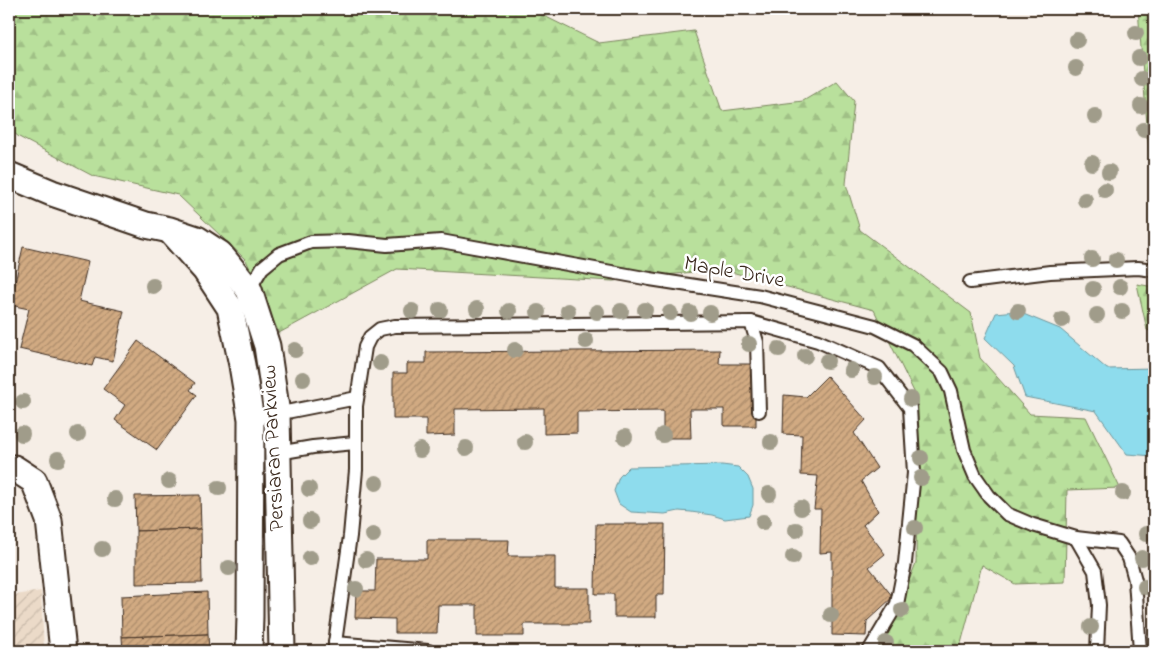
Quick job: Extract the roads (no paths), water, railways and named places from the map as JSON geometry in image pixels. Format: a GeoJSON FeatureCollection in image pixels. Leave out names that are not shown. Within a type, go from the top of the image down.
{"type":"FeatureCollection","features":[{"type":"Feature","properties":{"kind":"street"},"geometry":{"type":"LineString","coordinates":[[9,175],[52,194],[146,225],[198,239],[220,254],[249,290]]}},
{"type":"Feature","properties":{"kind":"street"},"geometry":{"type":"LineString","coordinates":[[170,230],[205,270],[230,308]]}},
{"type":"Feature","properties":{"kind":"street","name":"Persiaran Parkview"},"geometry":{"type":"LineString","coordinates":[[249,290],[267,346],[277,414],[282,651]]}},
{"type":"Feature","properties":{"kind":"street","name":"Persiaran Parkview"},"geometry":{"type":"LineString","coordinates":[[230,308],[251,419],[249,651]]}},
{"type":"Feature","properties":{"kind":"street"},"geometry":{"type":"LineString","coordinates":[[9,468],[14,468],[34,481],[49,520],[63,651]]}},
{"type":"Feature","properties":{"kind":"lane","name":"Maple Drive"},"geometry":{"type":"LineString","coordinates":[[249,290],[262,268],[279,254],[311,242],[348,241],[387,245],[441,241],[640,277],[760,296],[875,326],[913,345],[942,372],[951,391],[964,450],[975,476],[989,496],[1007,514],[1033,525],[1076,538],[1119,543],[1129,558],[1135,580],[1140,651]]}},
{"type":"Feature","properties":{"kind":"lane"},"geometry":{"type":"LineString","coordinates":[[970,282],[1050,272],[1138,268],[1154,270]]}},
{"type":"Feature","properties":{"kind":"lane"},"geometry":{"type":"LineString","coordinates":[[230,308],[249,290]]}},
{"type":"Feature","properties":{"kind":"lane"},"geometry":{"type":"LineString","coordinates":[[751,322],[757,342],[759,411]]}},
{"type":"Feature","properties":{"kind":"lane"},"geometry":{"type":"LineString","coordinates":[[428,651],[335,647],[351,527],[357,455],[355,416],[357,398],[365,347],[370,337],[380,329],[395,326],[751,322],[818,341],[879,368],[910,408],[914,472],[905,563],[897,604],[869,651]]}},
{"type":"Feature","properties":{"kind":"lane"},"geometry":{"type":"LineString","coordinates":[[251,419],[357,398]]}},
{"type":"Feature","properties":{"kind":"lane"},"geometry":{"type":"LineString","coordinates":[[278,453],[355,443]]}},
{"type":"Feature","properties":{"kind":"lane"},"geometry":{"type":"LineString","coordinates":[[1076,538],[1095,571],[1099,605],[1097,651]]}},
{"type":"Feature","properties":{"kind":"water"},"geometry":{"type":"Polygon","coordinates":[[[1016,311],[1060,329],[1107,369],[1154,368],[1154,456],[1127,454],[1096,411],[1025,397],[1014,366],[985,338],[996,313],[1016,311]]]}},
{"type":"Feature","properties":{"kind":"water"},"geometry":{"type":"Polygon","coordinates":[[[722,465],[738,467],[748,477],[753,489],[753,505],[749,516],[725,519],[712,515],[679,511],[665,514],[631,512],[619,504],[614,491],[619,477],[629,467],[722,465]]]}}]}
